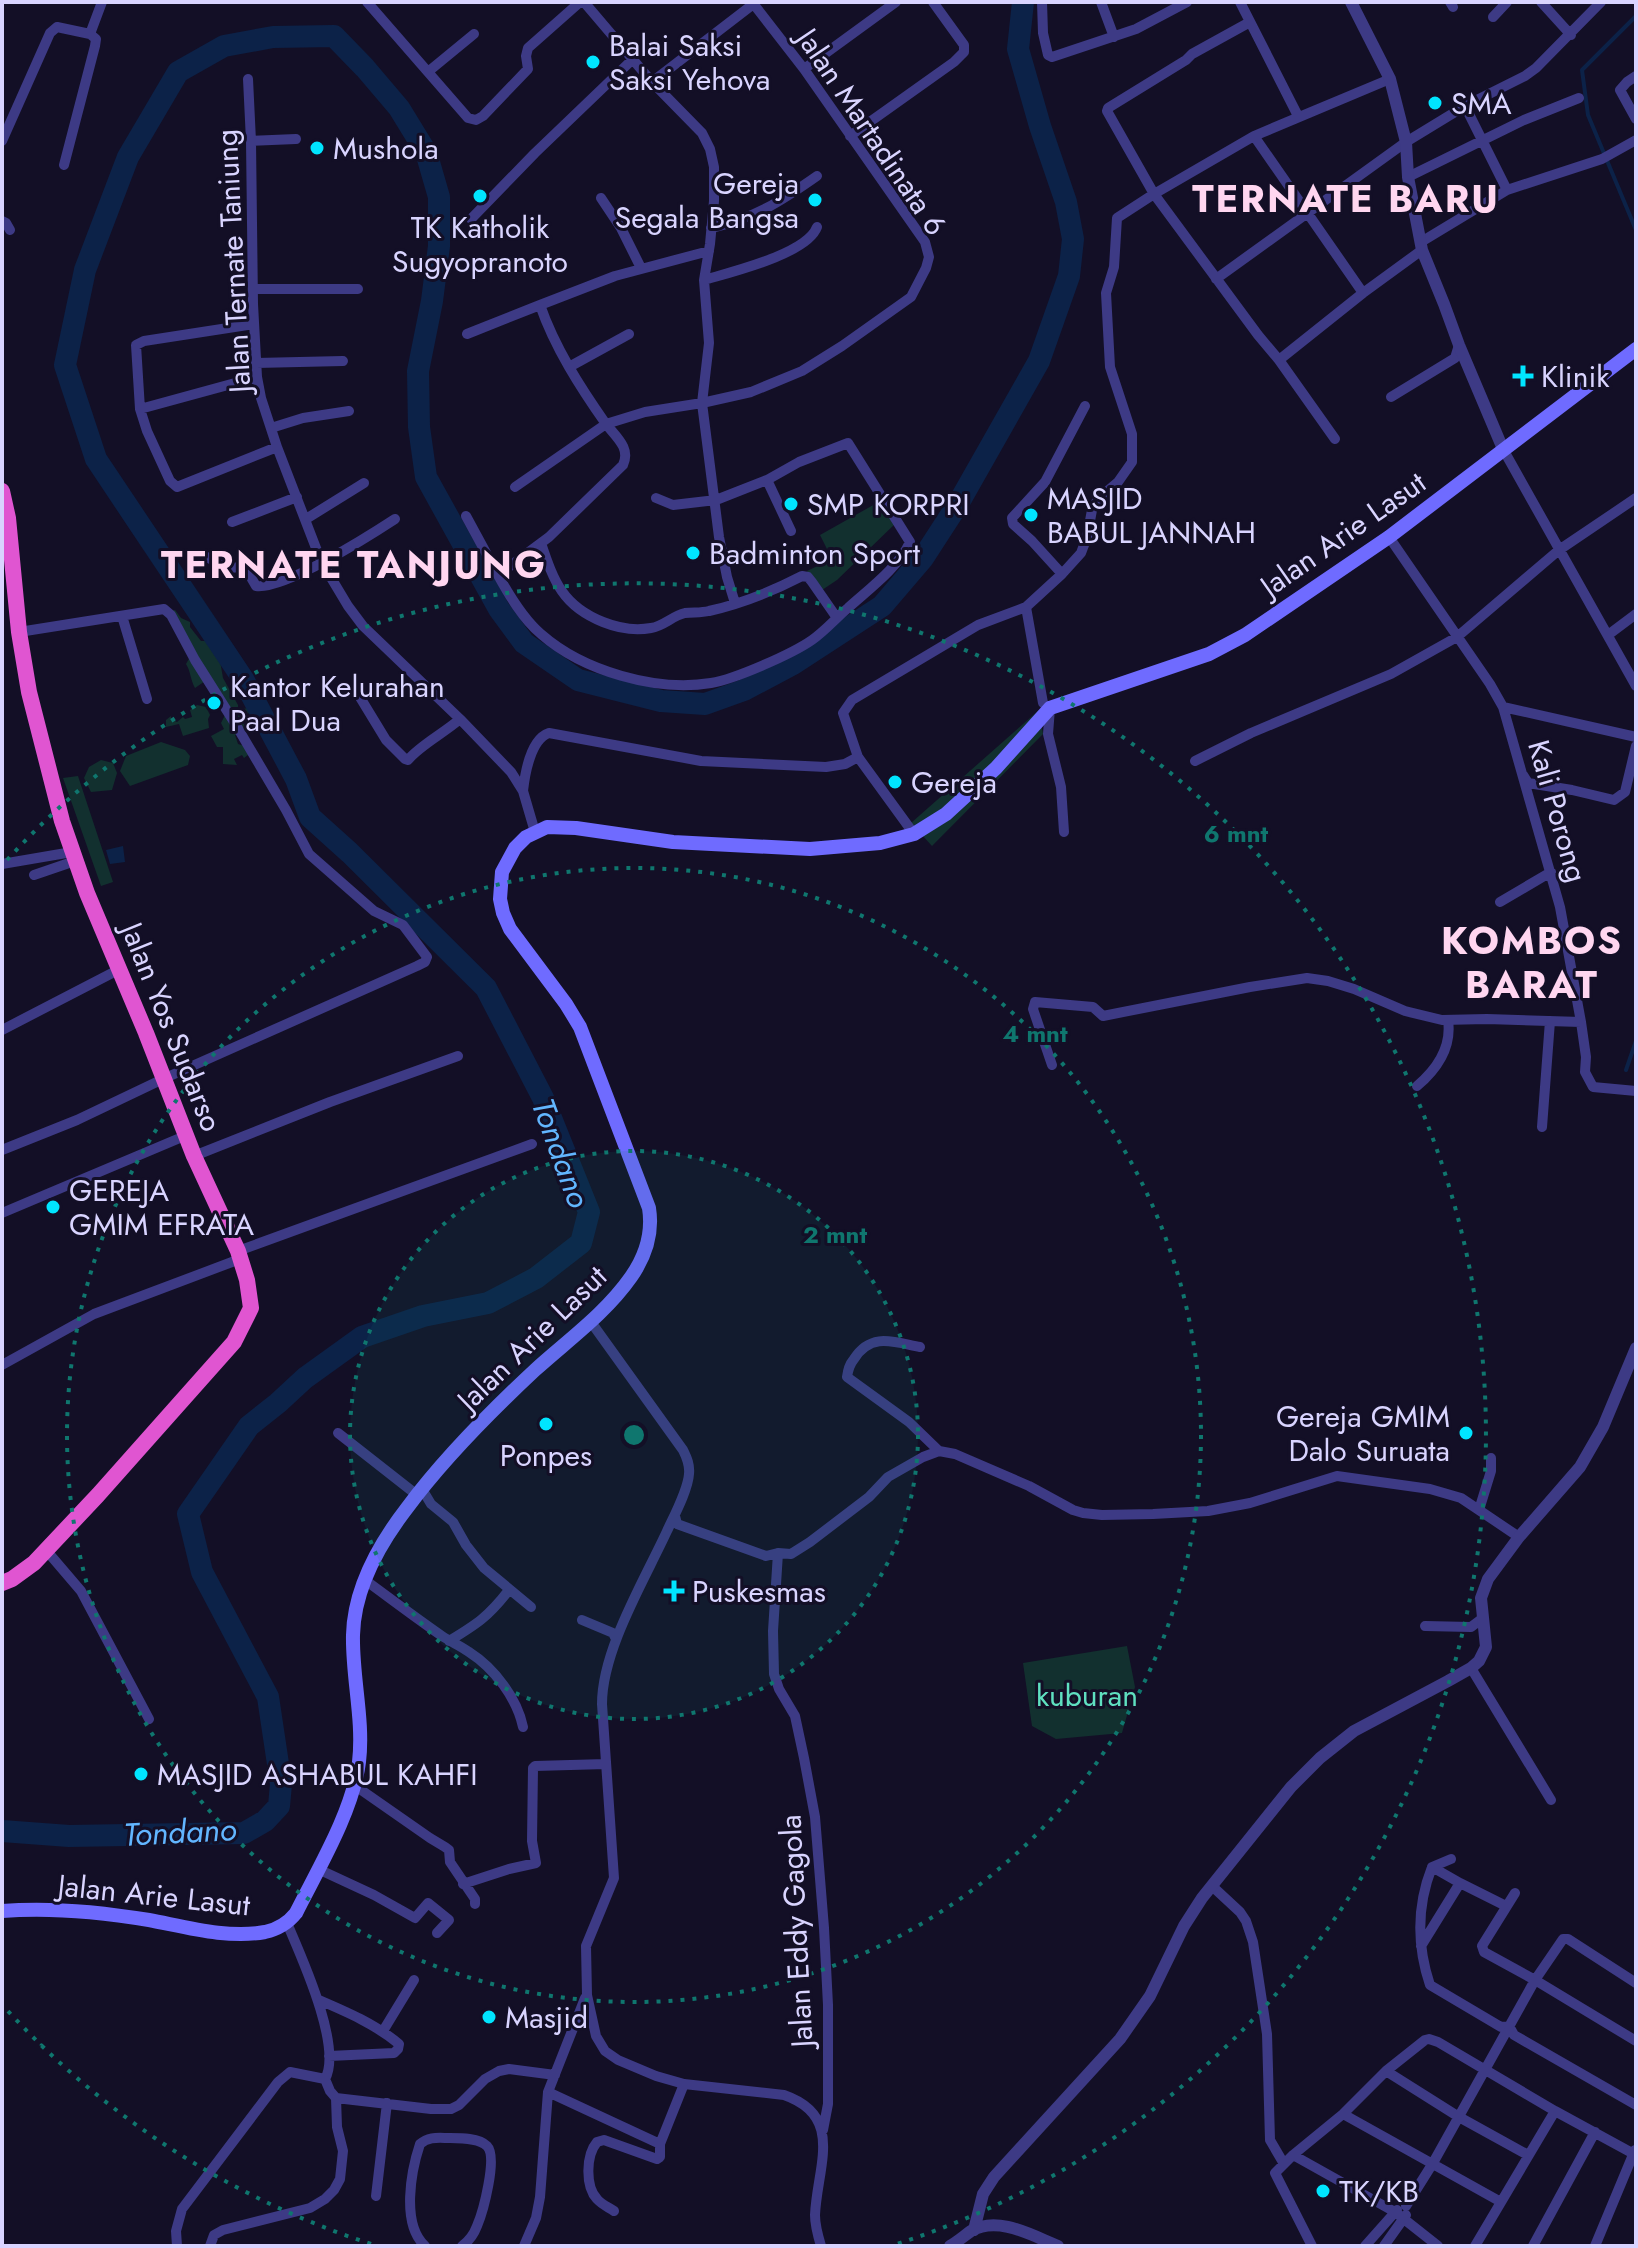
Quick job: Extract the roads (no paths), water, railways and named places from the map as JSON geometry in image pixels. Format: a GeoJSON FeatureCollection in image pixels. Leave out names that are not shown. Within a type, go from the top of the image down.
{"type":"FeatureCollection","features":[{"type":"Feature","properties":{"kind":"highway","name":"Jalan Yos Sudarso"},"geometry":{"type":"LineString","coordinates":[[2,491],[29,692],[62,821],[118,970],[194,1156],[239,1255],[251,1308],[234,1342],[98,1495],[34,1563],[2,1583]]}},
{"type":"Feature","properties":{"kind":"main road","name":"Jalan Arie Lasut"},"geometry":{"type":"LineString","coordinates":[[2,1911],[59,1910],[225,1932],[266,1932],[287,1923],[296,1913],[336,1832],[354,1785],[359,1750],[353,1633],[365,1580],[389,1534],[419,1492],[486,1417],[591,1322],[632,1275],[649,1238],[650,1217],[580,1027],[510,929],[503,913],[500,899],[502,872],[515,848],[535,832],[547,827],[576,828],[673,842],[810,849],[880,843],[914,834],[946,814],[996,768],[1050,708],[1209,654],[1245,635],[1389,537],[1630,353]]}},
{"type":"Feature","properties":{"kind":"street"},"geometry":{"type":"LineString","coordinates":[[90,34],[102,2]]}},
{"type":"Feature","properties":{"kind":"street"},"geometry":{"type":"LineString","coordinates":[[367,2],[468,118],[476,120],[528,69],[528,48],[582,2],[652,82],[702,133],[714,167],[709,251],[704,280],[709,343],[702,403],[719,537],[735,603]]}},
{"type":"Feature","properties":{"kind":"street"},"geometry":{"type":"LineString","coordinates":[[804,69],[896,2]]}},
{"type":"Feature","properties":{"kind":"street"},"geometry":{"type":"LineString","coordinates":[[850,136],[964,52],[965,48],[933,2]]}},
{"type":"Feature","properties":{"kind":"street"},"geometry":{"type":"LineString","coordinates":[[1042,2],[1043,33],[1048,55],[1056,57],[1136,29],[1187,2]]}},
{"type":"Feature","properties":{"kind":"street"},"geometry":{"type":"LineString","coordinates":[[1101,2],[1114,37]]}},
{"type":"Feature","properties":{"kind":"street"},"geometry":{"type":"LineString","coordinates":[[1240,2],[1298,116]]}},
{"type":"Feature","properties":{"kind":"street"},"geometry":{"type":"LineString","coordinates":[[1351,2],[1390,79],[1406,142],[1408,177],[1421,246],[1459,345],[1503,449],[1636,686]]}},
{"type":"Feature","properties":{"kind":"street"},"geometry":{"type":"LineString","coordinates":[[1493,17],[1507,2]]}},
{"type":"Feature","properties":{"kind":"street"},"geometry":{"type":"LineString","coordinates":[[1541,2],[1571,35]]}},
{"type":"Feature","properties":{"kind":"street"},"geometry":{"type":"LineString","coordinates":[[1216,279],[1406,142],[1465,106],[1525,76],[1571,35],[1601,2]]}},
{"type":"Feature","properties":{"kind":"street"},"geometry":{"type":"LineString","coordinates":[[652,82],[754,3]]}},
{"type":"Feature","properties":{"kind":"street","name":"Jalan Martadinata 6"},"geometry":{"type":"LineString","coordinates":[[515,487],[606,424],[645,412],[751,392],[802,371],[911,297],[926,268],[929,257],[925,242],[754,3]]}},
{"type":"Feature","properties":{"kind":"street"},"geometry":{"type":"LineString","coordinates":[[1250,22],[1192,54],[1107,111],[1154,194],[1335,439]]}},
{"type":"Feature","properties":{"kind":"street"},"geometry":{"type":"LineString","coordinates":[[2,141],[50,33],[57,27],[90,34],[96,39],[95,46],[64,165]]}},
{"type":"Feature","properties":{"kind":"street"},"geometry":{"type":"LineString","coordinates":[[429,71],[474,34]]}},
{"type":"Feature","properties":{"kind":"street"},"geometry":{"type":"LineString","coordinates":[[471,219],[633,59]]}},
{"type":"Feature","properties":{"kind":"street"},"geometry":{"type":"LineString","coordinates":[[1636,76],[1620,90],[1636,119]]}},
{"type":"Feature","properties":{"kind":"street","name":"Jalan Ternate Taniung"},"geometry":{"type":"LineString","coordinates":[[248,79],[257,377],[277,447],[321,561],[348,606],[363,626],[511,772],[523,791],[535,832]]}},
{"type":"Feature","properties":{"kind":"street"},"geometry":{"type":"LineString","coordinates":[[914,834],[858,757],[843,713],[852,700],[978,625],[1026,607],[1081,553],[1092,510],[1098,499],[1126,473],[1132,462],[1134,442],[1110,367],[1106,293],[1114,267],[1117,218],[1254,136],[1390,79]]}},
{"type":"Feature","properties":{"kind":"street"},"geometry":{"type":"LineString","coordinates":[[1408,177],[1524,120],[1579,98]]}},
{"type":"Feature","properties":{"kind":"street"},"geometry":{"type":"LineString","coordinates":[[1465,106],[1507,190]]}},
{"type":"Feature","properties":{"kind":"street"},"geometry":{"type":"LineString","coordinates":[[1254,136],[1363,293]]}},
{"type":"Feature","properties":{"kind":"street"},"geometry":{"type":"LineString","coordinates":[[251,141],[296,139]]}},
{"type":"Feature","properties":{"kind":"street"},"geometry":{"type":"LineString","coordinates":[[1279,360],[1421,246],[1507,190],[1606,158],[1636,140]]}},
{"type":"Feature","properties":{"kind":"street"},"geometry":{"type":"LineString","coordinates":[[711,228],[759,213],[817,176]]}},
{"type":"Feature","properties":{"kind":"street"},"geometry":{"type":"LineString","coordinates":[[601,198],[621,228],[641,268]]}},
{"type":"Feature","properties":{"kind":"street"},"geometry":{"type":"LineString","coordinates":[[2,221],[10,230]]}},
{"type":"Feature","properties":{"kind":"street"},"geometry":{"type":"LineString","coordinates":[[704,280],[786,253],[814,234],[817,227]]}},
{"type":"Feature","properties":{"kind":"street"},"geometry":{"type":"LineString","coordinates":[[467,334],[641,268],[709,251]]}},
{"type":"Feature","properties":{"kind":"street"},"geometry":{"type":"LineString","coordinates":[[253,289],[358,289]]}},
{"type":"Feature","properties":{"kind":"street"},"geometry":{"type":"LineString","coordinates":[[498,575],[541,543],[623,465],[626,454],[569,367],[540,305]]}},
{"type":"Feature","properties":{"kind":"street"},"geometry":{"type":"LineString","coordinates":[[254,324],[139,343],[135,349],[140,409],[170,481],[177,487],[277,447]]}},
{"type":"Feature","properties":{"kind":"street"},"geometry":{"type":"LineString","coordinates":[[569,367],[629,334]]}},
{"type":"Feature","properties":{"kind":"street"},"geometry":{"type":"LineString","coordinates":[[1391,397],[1455,358],[1459,345]]}},
{"type":"Feature","properties":{"kind":"street"},"geometry":{"type":"LineString","coordinates":[[256,363],[343,361]]}},
{"type":"Feature","properties":{"kind":"street"},"geometry":{"type":"LineString","coordinates":[[140,409],[257,377]]}},
{"type":"Feature","properties":{"kind":"street"},"geometry":{"type":"LineString","coordinates":[[1062,574],[1013,524],[1012,518],[1045,482],[1085,406]]}},
{"type":"Feature","properties":{"kind":"street"},"geometry":{"type":"LineString","coordinates":[[271,428],[303,418],[349,411]]}},
{"type":"Feature","properties":{"kind":"street"},"geometry":{"type":"LineString","coordinates":[[466,516],[519,609],[540,633],[603,671],[656,682],[712,683],[752,670],[811,641],[893,566],[908,546],[909,538],[848,443],[716,500],[673,505],[656,498]]}},
{"type":"Feature","properties":{"kind":"street"},"geometry":{"type":"LineString","coordinates":[[767,480],[791,531]]}},
{"type":"Feature","properties":{"kind":"street"},"geometry":{"type":"LineString","coordinates":[[306,519],[364,483]]}},
{"type":"Feature","properties":{"kind":"street"},"geometry":{"type":"LineString","coordinates":[[232,522],[297,497]]}},
{"type":"Feature","properties":{"kind":"street"},"geometry":{"type":"LineString","coordinates":[[1195,761],[1251,733],[1391,674],[1457,637],[1559,550],[1636,498]]}},
{"type":"Feature","properties":{"kind":"street"},"geometry":{"type":"LineString","coordinates":[[207,557],[226,568],[245,567],[258,587],[278,583],[361,541],[395,519]]}},
{"type":"Feature","properties":{"kind":"street","name":"Kali Porong"},"geometry":{"type":"LineString","coordinates":[[1389,537],[1503,707],[1560,907],[1581,1022],[1585,1072],[1593,1087],[1636,1091]]}},
{"type":"Feature","properties":{"kind":"street"},"geometry":{"type":"LineString","coordinates":[[541,543],[552,576],[562,593],[577,609],[614,626],[636,630],[654,628],[683,614],[706,612],[735,603],[805,576],[837,618]]}},
{"type":"Feature","properties":{"kind":"street"},"geometry":{"type":"LineString","coordinates":[[1026,607],[1043,703],[1050,708],[1048,734],[1061,787],[1064,832]]}},
{"type":"Feature","properties":{"kind":"street"},"geometry":{"type":"LineString","coordinates":[[2,1150],[77,1120],[417,966],[427,957],[403,925],[374,911],[309,854],[167,611],[161,608],[19,632]]}},
{"type":"Feature","properties":{"kind":"street"},"geometry":{"type":"LineString","coordinates":[[1608,635],[1636,614]]}},
{"type":"Feature","properties":{"kind":"street"},"geometry":{"type":"LineString","coordinates":[[122,616],[147,699]]}},
{"type":"Feature","properties":{"kind":"street"},"geometry":{"type":"LineString","coordinates":[[358,694],[386,740],[408,760],[414,752],[445,733],[460,719]]}},
{"type":"Feature","properties":{"kind":"street"},"geometry":{"type":"LineString","coordinates":[[1503,707],[1636,737]]}},
{"type":"Feature","properties":{"kind":"street"},"geometry":{"type":"LineString","coordinates":[[523,791],[526,769],[545,733],[711,761],[826,767],[845,764],[858,757]]}},
{"type":"Feature","properties":{"kind":"street"},"geometry":{"type":"LineString","coordinates":[[1521,770],[1528,783],[1614,800],[1625,792],[1636,746]]}},
{"type":"Feature","properties":{"kind":"street"},"geometry":{"type":"LineString","coordinates":[[2,864],[73,856]]}},
{"type":"Feature","properties":{"kind":"street"},"geometry":{"type":"LineString","coordinates":[[34,875],[73,856]]}},
{"type":"Feature","properties":{"kind":"street"},"geometry":{"type":"LineString","coordinates":[[1500,902],[1551,872]]}},
{"type":"Feature","properties":{"kind":"street"},"geometry":{"type":"LineString","coordinates":[[2,1030],[118,970]]}},
{"type":"Feature","properties":{"kind":"street"},"geometry":{"type":"LineString","coordinates":[[1052,1065],[1033,1009],[1035,1002],[1093,1007],[1103,1016],[1307,978],[1354,989],[1405,1011],[1448,1020],[1581,1022]]}},
{"type":"Feature","properties":{"kind":"street"},"geometry":{"type":"LineString","coordinates":[[1417,1086],[1430,1075],[1445,1051],[1448,1020]]}},
{"type":"Feature","properties":{"kind":"street"},"geometry":{"type":"LineString","coordinates":[[1542,1127],[1550,1021]]}},
{"type":"Feature","properties":{"kind":"street"},"geometry":{"type":"LineString","coordinates":[[194,1156],[458,1056]]}},
{"type":"Feature","properties":{"kind":"street"},"geometry":{"type":"LineString","coordinates":[[2,1213],[187,1135]]}},
{"type":"Feature","properties":{"kind":"street"},"geometry":{"type":"LineString","coordinates":[[2,1365],[94,1314],[239,1255],[532,1144]]}},
{"type":"Feature","properties":{"kind":"street"},"geometry":{"type":"LineString","coordinates":[[591,1322],[683,1450],[690,1475],[675,1516],[616,1639],[602,1694],[614,1878],[586,1946],[587,1995],[596,2036],[605,2051],[618,2060],[656,2076],[684,2084],[784,2095],[799,2100],[810,2109],[823,2130]]}},
{"type":"Feature","properties":{"kind":"street"},"geometry":{"type":"LineString","coordinates":[[920,1347],[887,1341],[872,1342],[858,1352],[849,1365],[847,1377],[909,1422],[939,1451]]}},
{"type":"Feature","properties":{"kind":"street"},"geometry":{"type":"LineString","coordinates":[[974,2230],[983,2194],[994,2177],[1120,2039],[1150,1996],[1184,1926],[1291,1787],[1320,1758],[1354,1731],[1479,1661],[1486,1647],[1481,1598],[1488,1579],[1519,1537],[1580,1467],[1603,1427],[1636,1348]]}},
{"type":"Feature","properties":{"kind":"street"},"geometry":{"type":"LineString","coordinates":[[338,1433],[419,1492],[453,1522],[477,1560],[531,1607]]}},
{"type":"Feature","properties":{"kind":"street"},"geometry":{"type":"LineString","coordinates":[[675,1516],[677,1524],[738,1548],[766,1556],[791,1554],[869,1497],[888,1477],[939,1451],[955,1454],[1018,1481],[1083,1513],[1208,1511],[1250,1503],[1337,1476],[1430,1489],[1461,1498],[1519,1537]]}},
{"type":"Feature","properties":{"kind":"street"},"geometry":{"type":"LineString","coordinates":[[1479,1510],[1491,1471],[1491,1458]]}},
{"type":"Feature","properties":{"kind":"street"},"geometry":{"type":"LineString","coordinates":[[46,1550],[81,1591],[149,1719]]}},
{"type":"Feature","properties":{"kind":"street","name":"Jalan Eddy Gagola"},"geometry":{"type":"LineString","coordinates":[[778,1553],[773,1631],[774,1674],[795,1716],[815,1817],[824,1928],[828,2104],[815,2216],[821,2246]]}},
{"type":"Feature","properties":{"kind":"street"},"geometry":{"type":"LineString","coordinates":[[365,1580],[449,1641],[469,1651],[491,1670],[521,1715],[523,1727]]}},
{"type":"Feature","properties":{"kind":"street"},"geometry":{"type":"LineString","coordinates":[[449,1641],[475,1627],[492,1613],[509,1590]]}},
{"type":"Feature","properties":{"kind":"street"},"geometry":{"type":"LineString","coordinates":[[1425,1626],[1471,1627],[1483,1618]]}},
{"type":"Feature","properties":{"kind":"street"},"geometry":{"type":"LineString","coordinates":[[582,1620],[613,1633],[616,1639]]}},
{"type":"Feature","properties":{"kind":"street"},"geometry":{"type":"LineString","coordinates":[[1471,1668],[1551,1800]]}},
{"type":"Feature","properties":{"kind":"street"},"geometry":{"type":"LineString","coordinates":[[463,1884],[536,1863],[532,1814],[535,1766],[606,1764]]}},
{"type":"Feature","properties":{"kind":"street"},"geometry":{"type":"LineString","coordinates":[[354,1785],[449,1850],[450,1862],[475,1899],[475,1904]]}},
{"type":"Feature","properties":{"kind":"street"},"geometry":{"type":"LineString","coordinates":[[1451,1859],[1432,1867],[1427,1879],[1420,1916],[1421,1946],[1428,1979],[1433,1988],[1501,2027],[1509,2026]]}},
{"type":"Feature","properties":{"kind":"street"},"geometry":{"type":"LineString","coordinates":[[1432,1867],[1506,1906]]}},
{"type":"Feature","properties":{"kind":"street"},"geometry":{"type":"LineString","coordinates":[[318,1869],[415,1918],[428,1903],[449,1920],[437,1933]]}},
{"type":"Feature","properties":{"kind":"street"},"geometry":{"type":"LineString","coordinates":[[1421,1946],[1460,1883]]}},
{"type":"Feature","properties":{"kind":"street"},"geometry":{"type":"LineString","coordinates":[[1212,1886],[1240,1912],[1253,1942],[1267,2034],[1270,2140],[1284,2164]]}},
{"type":"Feature","properties":{"kind":"street"},"geometry":{"type":"LineString","coordinates":[[1515,1893],[1482,1949],[1636,2041]]}},
{"type":"Feature","properties":{"kind":"street"},"geometry":{"type":"LineString","coordinates":[[210,2246],[217,2233],[235,2226],[310,2208],[325,2199],[340,2179],[343,2151],[337,2127],[336,2098],[325,2079],[329,2071],[329,2056],[319,2000],[287,1923]]}},
{"type":"Feature","properties":{"kind":"street"},"geometry":{"type":"LineString","coordinates":[[1384,2246],[1405,2218],[1406,2206],[1559,1943],[1565,1938],[1636,1983]]}},
{"type":"Feature","properties":{"kind":"street"},"geometry":{"type":"LineString","coordinates":[[383,2031],[414,1980]]}},
{"type":"Feature","properties":{"kind":"street"},"geometry":{"type":"LineString","coordinates":[[524,2246],[536,2218],[540,2197],[548,2092],[587,1995]]}},
{"type":"Feature","properties":{"kind":"street"},"geometry":{"type":"LineString","coordinates":[[319,2000],[383,2031],[399,2044],[397,2051],[329,2056]]}},
{"type":"Feature","properties":{"kind":"street"},"geometry":{"type":"LineString","coordinates":[[1509,2026],[1514,2035],[1636,2105]]}},
{"type":"Feature","properties":{"kind":"street"},"geometry":{"type":"LineString","coordinates":[[573,2030],[596,2036]]}},
{"type":"Feature","properties":{"kind":"street"},"geometry":{"type":"LineString","coordinates":[[1312,2246],[1275,2173],[1343,2114],[1386,2071],[1429,2039],[1555,2111],[1635,2152],[1595,2246]]}},
{"type":"Feature","properties":{"kind":"street"},"geometry":{"type":"LineString","coordinates":[[336,2098],[451,2109],[485,2079],[499,2071],[509,2069],[555,2075]]}},
{"type":"Feature","properties":{"kind":"street"},"geometry":{"type":"LineString","coordinates":[[1386,2071],[1459,2117],[1528,2155]]}},
{"type":"Feature","properties":{"kind":"street"},"geometry":{"type":"LineString","coordinates":[[177,2246],[176,2231],[182,2209],[285,2074],[290,2072],[325,2079]]}},
{"type":"Feature","properties":{"kind":"street"},"geometry":{"type":"LineString","coordinates":[[614,2211],[600,2202],[591,2188],[591,2148],[604,2140],[657,2159],[660,2157],[660,2144],[684,2084]]}},
{"type":"Feature","properties":{"kind":"street"},"geometry":{"type":"LineString","coordinates":[[548,2092],[660,2144]]}},
{"type":"Feature","properties":{"kind":"street"},"geometry":{"type":"LineString","coordinates":[[376,2196],[387,2103]]}},
{"type":"Feature","properties":{"kind":"street"},"geometry":{"type":"LineString","coordinates":[[1475,2246],[1555,2111]]}},
{"type":"Feature","properties":{"kind":"street"},"geometry":{"type":"LineString","coordinates":[[1343,2114],[1501,2202]]}},
{"type":"Feature","properties":{"kind":"street"},"geometry":{"type":"LineString","coordinates":[[1533,2246],[1595,2132]]}},
{"type":"Feature","properties":{"kind":"street"},"geometry":{"type":"LineString","coordinates":[[425,2246],[414,2230],[409,2201],[420,2144],[434,2138],[462,2138],[480,2142],[490,2151],[486,2200],[477,2227],[462,2246]]}},
{"type":"Feature","properties":{"kind":"street"},"geometry":{"type":"LineString","coordinates":[[1293,2155],[1405,2218],[1438,2246]]}},
{"type":"Feature","properties":{"kind":"street"},"geometry":{"type":"LineString","coordinates":[[1365,2246],[1395,2212],[1406,2206]]}},
{"type":"Feature","properties":{"kind":"street"},"geometry":{"type":"LineString","coordinates":[[950,2246],[974,2230],[995,2225],[1058,2246]]}},
{"type":"Feature","properties":{"kind":"street"},"geometry":{"type":"LineString","coordinates":[[530,2233],[536,2246]]}},
{"type":"Feature","properties":{"kind":"water"},"geometry":{"type":"Polygon","coordinates":[[[123,846],[125,862],[110,864],[106,850],[123,846]]]}},
{"type":"Feature","properties":{"kind":"waterway","name":"Tondano"},"geometry":{"type":"LineString","coordinates":[[2,1831],[69,1836],[244,1833],[265,1821],[279,1806],[281,1784],[268,1697],[202,1572],[188,1514],[249,1426],[305,1378],[362,1337],[423,1316],[488,1303],[536,1278],[581,1243],[589,1212],[543,1098],[486,988],[310,817],[296,779],[243,679],[96,459],[65,365],[85,270],[128,157],[178,72],[224,46],[273,37],[334,36],[399,108],[426,152],[439,197],[439,246],[418,371],[419,427],[426,477],[499,609],[524,643],[578,680],[661,701],[705,704],[744,690],[793,664],[882,606],[923,558],[958,504],[1039,361],[1069,276],[1073,239],[1066,202],[1018,49],[1023,2]]}},
{"type":"Feature","properties":{"kind":"waterway"},"geometry":{"type":"LineString","coordinates":[[1636,16],[1582,70],[1588,115],[1636,230]]}},
{"type":"Feature","properties":{"kind":"waterway"},"geometry":{"type":"LineString","coordinates":[[1626,1070],[1636,1041]]}},
{"type":"Feature","properties":{"kind":"place","name":"Balai Saksi Saksi Yehova"},"geometry":{"type":"Point","coordinates":[593,62]}},
{"type":"Feature","properties":{"kind":"place","name":"SMA"},"geometry":{"type":"Point","coordinates":[1435,103]}},
{"type":"Feature","properties":{"kind":"place","name":"Mushola"},"geometry":{"type":"Point","coordinates":[317,148]}},
{"type":"Feature","properties":{"kind":"place","name":"TK Katholik Sugyopranoto"},"geometry":{"type":"Point","coordinates":[480,196]}},
{"type":"Feature","properties":{"kind":"place","name":"Gereja Segala Bangsa"},"geometry":{"type":"Point","coordinates":[815,200]}},
{"type":"Feature","properties":{"kind":"place","name":"Klinik"},"geometry":{"type":"Point","coordinates":[1523,376]}},
{"type":"Feature","properties":{"kind":"place","name":"SMP KORPRI"},"geometry":{"type":"Point","coordinates":[791,504]}},
{"type":"Feature","properties":{"kind":"place","name":"MASJID BABUL JANNAH"},"geometry":{"type":"Point","coordinates":[1031,515]}},
{"type":"Feature","properties":{"kind":"place","name":"Badminton Sport"},"geometry":{"type":"Point","coordinates":[693,553]}},
{"type":"Feature","properties":{"kind":"place","name":"Kantor Kelurahan Paal Dua"},"geometry":{"type":"Point","coordinates":[214,703]}},
{"type":"Feature","properties":{"kind":"place","name":"Gereja"},"geometry":{"type":"Point","coordinates":[895,782]}},
{"type":"Feature","properties":{"kind":"place","name":"GEREJA GMIM EFRATA"},"geometry":{"type":"Point","coordinates":[53,1207]}},
{"type":"Feature","properties":{"kind":"place","name":"Ponpes"},"geometry":{"type":"Point","coordinates":[546,1424]}},
{"type":"Feature","properties":{"kind":"place","name":"Gereja GMIM Dalo Suruata"},"geometry":{"type":"Point","coordinates":[1466,1433]}},
{"type":"Feature","properties":{"kind":"place","name":"Puskesmas"},"geometry":{"type":"Point","coordinates":[674,1591]}},
{"type":"Feature","properties":{"kind":"place","name":"MASJID ASHABUL KAHFI"},"geometry":{"type":"Point","coordinates":[141,1774]}},
{"type":"Feature","properties":{"kind":"place","name":"Masjid"},"geometry":{"type":"Point","coordinates":[489,2017]}},
{"type":"Feature","properties":{"kind":"place","name":"TK/KB"},"geometry":{"type":"Point","coordinates":[1323,2191]}},
{"type":"Feature","properties":{"kind":"district","name":"TERNATE BARU"},"geometry":{"type":"Point","coordinates":[1346,198]}},
{"type":"Feature","properties":{"kind":"district","name":"TERNATE TANJUNG"},"geometry":{"type":"Point","coordinates":[354,564]}},
{"type":"Feature","properties":{"kind":"district","name":"KOMBOS BARAT"},"geometry":{"type":"Point","coordinates":[1532,962]}},
{"type":"Feature","properties":{"kind":"park label","name":"kuburan"},"geometry":{"type":"Point","coordinates":[1087,1695]}}]}
